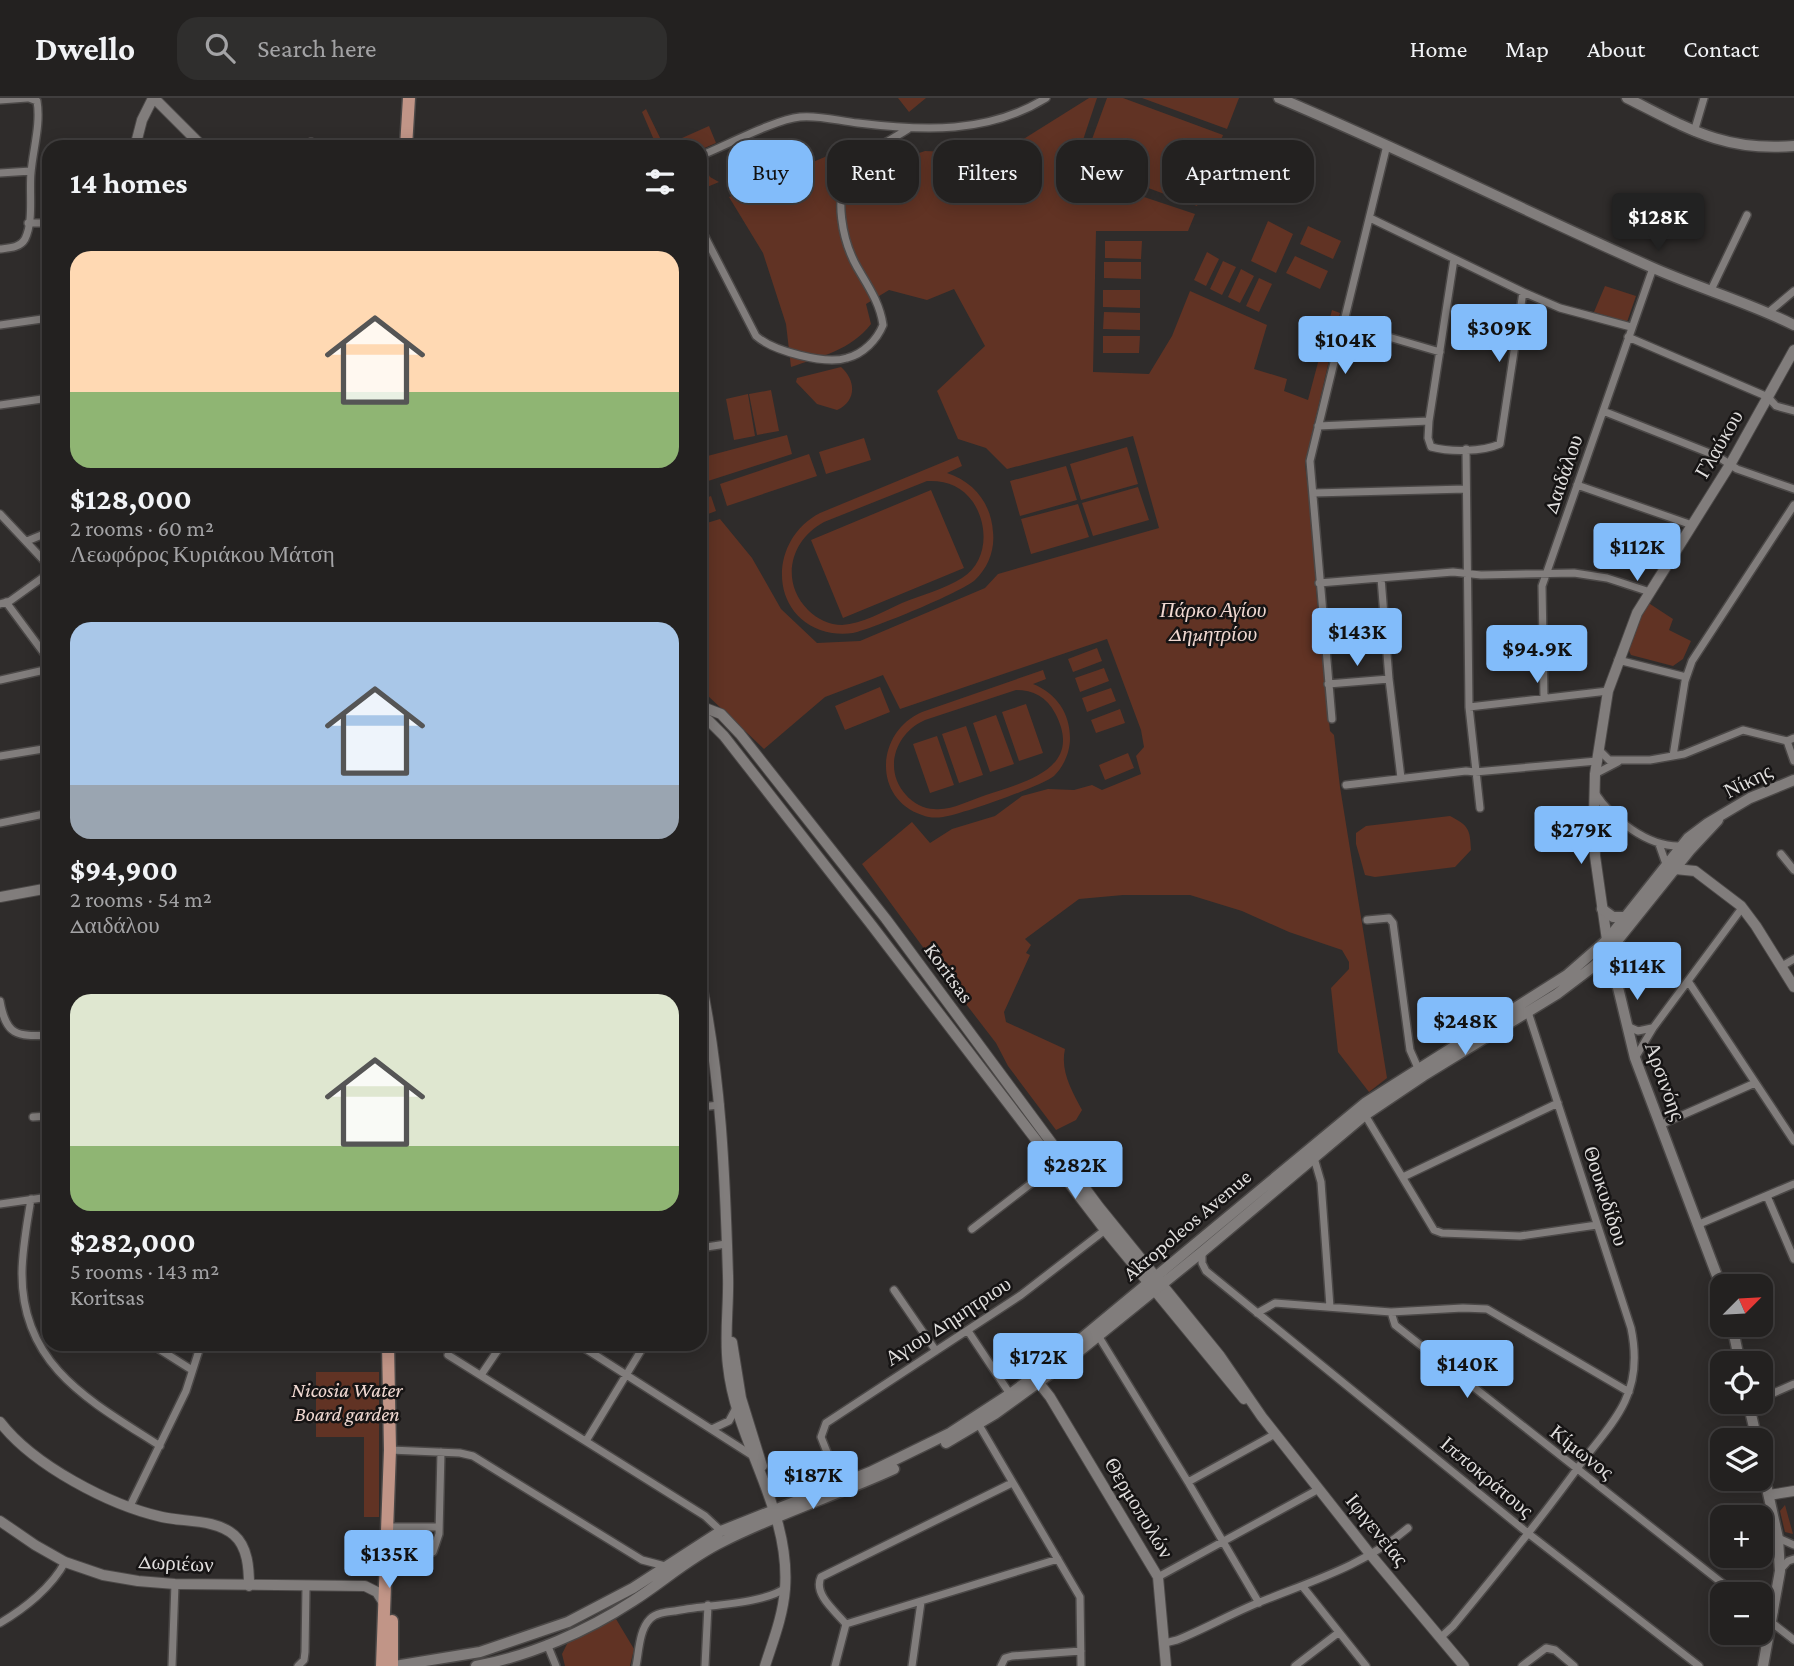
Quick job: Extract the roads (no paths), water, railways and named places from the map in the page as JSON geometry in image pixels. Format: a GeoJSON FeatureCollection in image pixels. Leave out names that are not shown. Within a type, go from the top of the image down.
{"type":"FeatureCollection","features":[{"type":"Feature","properties":{"kind":"main road"},"geometry":{"type":"LineString","coordinates":[[406,140],[409,98]]}},
{"type":"Feature","properties":{"kind":"main road"},"geometry":{"type":"LineString","coordinates":[[1279,98],[1653,268],[1769,312],[1794,325]]}},
{"type":"Feature","properties":{"kind":"main road"},"geometry":{"type":"LineString","coordinates":[[1627,98],[1694,132],[1739,145],[1772,148],[1794,146]]}},
{"type":"Feature","properties":{"kind":"main road","name":"Νίκης"},"geometry":{"type":"LineString","coordinates":[[1608,946],[1625,917],[1685,848],[1720,817],[1750,798],[1794,780]]}},
{"type":"Feature","properties":{"kind":"main road","name":"Νίκης"},"geometry":{"type":"LineString","coordinates":[[1608,946],[1670,866]]}},
{"type":"Feature","properties":{"kind":"main road"},"geometry":{"type":"LineString","coordinates":[[1602,909],[1613,917],[1625,917]]}},
{"type":"Feature","properties":{"kind":"main road","name":"Akropoleos Avenue"},"geometry":{"type":"LineString","coordinates":[[776,1513],[928,1444],[1010,1394],[1154,1284],[1202,1252],[1365,1115],[1528,1012],[1588,970],[1608,946]]}},
{"type":"Feature","properties":{"kind":"main road","name":"Akropoleos Avenue"},"geometry":{"type":"LineString","coordinates":[[776,1513],[897,1468],[979,1424],[1099,1337],[1154,1284],[1329,1131],[1365,1103],[1567,975],[1608,946]]}},
{"type":"Feature","properties":{"kind":"main road","name":"Αρσινόης"},"geometry":{"type":"LineString","coordinates":[[1608,946],[1635,1058],[1716,1274]]}},
{"type":"Feature","properties":{"kind":"main road"},"geometry":{"type":"LineString","coordinates":[[1588,970],[1602,972],[1618,987]]}},
{"type":"Feature","properties":{"kind":"main road"},"geometry":{"type":"LineString","coordinates":[[383,1666],[384,1567],[390,1450],[387,1351]]}},
{"type":"Feature","properties":{"kind":"main road"},"geometry":{"type":"LineString","coordinates":[[1751,1415],[1754,1428]]}},
{"type":"Feature","properties":{"kind":"main road"},"geometry":{"type":"LineString","coordinates":[[1768,1491],[1780,1571],[1773,1617]]}},
{"type":"Feature","properties":{"kind":"main road"},"geometry":{"type":"LineString","coordinates":[[387,1527],[391,1542],[393,1666],[480,1653],[521,1640],[590,1611],[645,1581],[721,1531],[776,1513]]}},
{"type":"Feature","properties":{"kind":"main road"},"geometry":{"type":"LineString","coordinates":[[475,1666],[502,1660],[547,1644],[617,1611],[689,1561],[776,1513]]}},
{"type":"Feature","properties":{"kind":"main road"},"geometry":{"type":"LineString","coordinates":[[1763,1666],[1767,1645]]}},
{"type":"Feature","properties":{"kind":"street"},"geometry":{"type":"LineString","coordinates":[[0,100],[28,98],[37,101],[39,113],[24,239],[20,245],[0,249]]}},
{"type":"Feature","properties":{"kind":"street"},"geometry":{"type":"LineString","coordinates":[[137,140],[142,120],[153,98],[196,140]]}},
{"type":"Feature","properties":{"kind":"street"},"geometry":{"type":"LineString","coordinates":[[707,153],[792,118],[811,117],[908,128],[946,129],[982,124],[1011,116],[1046,98]]}},
{"type":"Feature","properties":{"kind":"street"},"geometry":{"type":"LineString","coordinates":[[1694,132],[1704,98]]}},
{"type":"Feature","properties":{"kind":"street"},"geometry":{"type":"LineString","coordinates":[[707,241],[756,336],[767,344],[788,352],[830,359],[850,357],[874,341],[883,325],[879,304],[850,254],[843,236],[842,203],[845,181],[858,162],[908,128]]}},
{"type":"Feature","properties":{"kind":"street"},"geometry":{"type":"LineString","coordinates":[[1332,719],[1310,461],[1387,145]]}},
{"type":"Feature","properties":{"kind":"street"},"geometry":{"type":"LineString","coordinates":[[0,173],[31,171]]}},
{"type":"Feature","properties":{"kind":"street"},"geometry":{"type":"LineString","coordinates":[[1711,290],[1746,215]]}},
{"type":"Feature","properties":{"kind":"street"},"geometry":{"type":"LineString","coordinates":[[1370,218],[1560,308],[1631,327]]}},
{"type":"Feature","properties":{"kind":"street"},"geometry":{"type":"LineString","coordinates":[[28,223],[42,223]]}},
{"type":"Feature","properties":{"kind":"street"},"geometry":{"type":"LineString","coordinates":[[1454,259],[1427,438],[1432,447],[1489,448],[1500,444],[1523,292]]}},
{"type":"Feature","properties":{"kind":"street","name":"Δαιδάλου"},"geometry":{"type":"LineString","coordinates":[[1544,698],[1542,586],[1653,268]]}},
{"type":"Feature","properties":{"kind":"street"},"geometry":{"type":"LineString","coordinates":[[1769,312],[1794,291]]}},
{"type":"Feature","properties":{"kind":"street"},"geometry":{"type":"LineString","coordinates":[[0,325],[42,319]]}},
{"type":"Feature","properties":{"kind":"street"},"geometry":{"type":"LineString","coordinates":[[1344,324],[1440,352]]}},
{"type":"Feature","properties":{"kind":"street"},"geometry":{"type":"LineString","coordinates":[[1628,337],[1768,397],[1776,406],[1794,411]]}},
{"type":"Feature","properties":{"kind":"street","name":"Γλαύκου"},"geometry":{"type":"LineString","coordinates":[[1594,791],[1608,691],[1637,613],[1731,463],[1794,350]]}},
{"type":"Feature","properties":{"kind":"street"},"geometry":{"type":"LineString","coordinates":[[0,405],[42,399]]}},
{"type":"Feature","properties":{"kind":"street"},"geometry":{"type":"LineString","coordinates":[[1603,411],[1717,456],[1737,469],[1794,489]]}},
{"type":"Feature","properties":{"kind":"street"},"geometry":{"type":"LineString","coordinates":[[1318,426],[1429,421]]}},
{"type":"Feature","properties":{"kind":"street"},"geometry":{"type":"LineString","coordinates":[[1466,449],[1469,707],[1480,808]]}},
{"type":"Feature","properties":{"kind":"street"},"geometry":{"type":"LineString","coordinates":[[1577,485],[1692,525]]}},
{"type":"Feature","properties":{"kind":"street"},"geometry":{"type":"LineString","coordinates":[[1312,493],[1466,489]]}},
{"type":"Feature","properties":{"kind":"street"},"geometry":{"type":"LineString","coordinates":[[1673,756],[1686,677],[1702,643],[1794,505]]}},
{"type":"Feature","properties":{"kind":"street"},"geometry":{"type":"LineString","coordinates":[[0,514],[42,558]]}},
{"type":"Feature","properties":{"kind":"street"},"geometry":{"type":"LineString","coordinates":[[27,541],[42,535]]}},
{"type":"Feature","properties":{"kind":"street"},"geometry":{"type":"LineString","coordinates":[[1319,583],[1454,572],[1586,574],[1650,592]]}},
{"type":"Feature","properties":{"kind":"street"},"geometry":{"type":"LineString","coordinates":[[42,578],[3,603],[42,651]]}},
{"type":"Feature","properties":{"kind":"street"},"geometry":{"type":"LineString","coordinates":[[1381,578],[1389,680],[1401,778]]}},
{"type":"Feature","properties":{"kind":"street"},"geometry":{"type":"LineString","coordinates":[[1618,660],[1686,677]]}},
{"type":"Feature","properties":{"kind":"street"},"geometry":{"type":"LineString","coordinates":[[0,680],[42,671]]}},
{"type":"Feature","properties":{"kind":"street"},"geometry":{"type":"LineString","coordinates":[[1328,684],[1389,680]]}},
{"type":"Feature","properties":{"kind":"street"},"geometry":{"type":"LineString","coordinates":[[1469,707],[1608,691]]}},
{"type":"Feature","properties":{"kind":"street","name":"Koritsas"},"geometry":{"type":"LineString","coordinates":[[707,709],[721,715],[740,734],[886,919],[1154,1284]]}},
{"type":"Feature","properties":{"kind":"street","name":"Koritsas"},"geometry":{"type":"LineString","coordinates":[[707,720],[724,736],[956,1041],[1105,1230],[1154,1284]]}},
{"type":"Feature","properties":{"kind":"street"},"geometry":{"type":"LineString","coordinates":[[1599,750],[1607,759],[1619,762],[1650,760],[1684,754],[1743,730],[1791,739],[1794,761]]}},
{"type":"Feature","properties":{"kind":"street"},"geometry":{"type":"LineString","coordinates":[[0,756],[42,749]]}},
{"type":"Feature","properties":{"kind":"street"},"geometry":{"type":"LineString","coordinates":[[1346,785],[1466,771],[1597,761]]}},
{"type":"Feature","properties":{"kind":"street"},"geometry":{"type":"LineString","coordinates":[[1595,774],[1619,762]]}},
{"type":"Feature","properties":{"kind":"street"},"geometry":{"type":"LineString","coordinates":[[1594,791],[1604,806],[1622,822],[1659,845],[1685,848],[1695,871]]}},
{"type":"Feature","properties":{"kind":"street"},"geometry":{"type":"LineString","coordinates":[[1594,791],[1594,837]]}},
{"type":"Feature","properties":{"kind":"street"},"geometry":{"type":"LineString","coordinates":[[0,822],[42,814]]}},
{"type":"Feature","properties":{"kind":"street"},"geometry":{"type":"LineString","coordinates":[[1594,837],[1605,824],[1622,822]]}},
{"type":"Feature","properties":{"kind":"street","name":"Αρσινόης"},"geometry":{"type":"LineString","coordinates":[[1594,837],[1608,946]]}},
{"type":"Feature","properties":{"kind":"street"},"geometry":{"type":"LineString","coordinates":[[1659,845],[1670,866],[1695,871],[1742,908],[1794,987]]}},
{"type":"Feature","properties":{"kind":"street"},"geometry":{"type":"LineString","coordinates":[[1781,854],[1794,870]]}},
{"type":"Feature","properties":{"kind":"street"},"geometry":{"type":"LineString","coordinates":[[0,897],[42,889]]}},
{"type":"Feature","properties":{"kind":"street"},"geometry":{"type":"LineString","coordinates":[[1635,1058],[1653,1028],[1742,908]]}},
{"type":"Feature","properties":{"kind":"street"},"geometry":{"type":"LineString","coordinates":[[1367,920],[1389,918],[1393,923],[1404,986],[1410,1050],[1418,1068]]}},
{"type":"Feature","properties":{"kind":"street"},"geometry":{"type":"LineString","coordinates":[[1782,966],[1794,958]]}},
{"type":"Feature","properties":{"kind":"street"},"geometry":{"type":"LineString","coordinates":[[1688,981],[1794,1141]]}},
{"type":"Feature","properties":{"kind":"street"},"geometry":{"type":"LineString","coordinates":[[0,1001],[4,1021],[13,1032],[25,1036],[42,1035]]}},
{"type":"Feature","properties":{"kind":"street","name":"Θουκυδίδου"},"geometry":{"type":"LineString","coordinates":[[1528,1012],[1634,1340],[1633,1375],[1629,1392]]}},
{"type":"Feature","properties":{"kind":"street"},"geometry":{"type":"LineString","coordinates":[[707,1013],[716,1060],[720,1105],[728,1311],[727,1362],[736,1408],[776,1513],[783,1552],[785,1588],[781,1614],[765,1666]]}},
{"type":"Feature","properties":{"kind":"street"},"geometry":{"type":"LineString","coordinates":[[1626,1025],[1637,1031],[1653,1028]]}},
{"type":"Feature","properties":{"kind":"street"},"geometry":{"type":"LineString","coordinates":[[1660,1125],[1755,1083]]}},
{"type":"Feature","properties":{"kind":"street"},"geometry":{"type":"LineString","coordinates":[[1403,1177],[1558,1103]]}},
{"type":"Feature","properties":{"kind":"street"},"geometry":{"type":"LineString","coordinates":[[707,1106],[720,1105]]}},
{"type":"Feature","properties":{"kind":"street"},"geometry":{"type":"LineString","coordinates":[[1365,1115],[1434,1230],[1442,1233],[1520,1236],[1597,1225]]}},
{"type":"Feature","properties":{"kind":"street"},"geometry":{"type":"LineString","coordinates":[[33,1117],[42,1116]]}},
{"type":"Feature","properties":{"kind":"street"},"geometry":{"type":"LineString","coordinates":[[1314,1158],[1321,1182],[1330,1307]]}},
{"type":"Feature","properties":{"kind":"street"},"geometry":{"type":"LineString","coordinates":[[972,1229],[1055,1166]]}},
{"type":"Feature","properties":{"kind":"street"},"geometry":{"type":"LineString","coordinates":[[1697,1225],[1794,1184]]}},
{"type":"Feature","properties":{"kind":"street"},"geometry":{"type":"LineString","coordinates":[[1767,1196],[1794,1259]]}},
{"type":"Feature","properties":{"kind":"street"},"geometry":{"type":"LineString","coordinates":[[0,1204],[42,1198]]}},
{"type":"Feature","properties":{"kind":"street"},"geometry":{"type":"LineString","coordinates":[[31,1199],[22,1274],[24,1308],[32,1332],[42,1350]]}},
{"type":"Feature","properties":{"kind":"street","name":"Αγιου Δημητριου"},"geometry":{"type":"LineString","coordinates":[[840,1485],[821,1437],[826,1423],[1021,1295],[1105,1230]]}},
{"type":"Feature","properties":{"kind":"street"},"geometry":{"type":"LineString","coordinates":[[707,1247],[726,1244]]}},
{"type":"Feature","properties":{"kind":"street","name":"Ιπποκράτους"},"geometry":{"type":"LineString","coordinates":[[1202,1252],[1202,1263],[1206,1271],[1529,1534],[1699,1666]]}},
{"type":"Feature","properties":{"kind":"street","name":"Ιφιγενείας"},"geometry":{"type":"LineString","coordinates":[[1154,1284],[1220,1356],[1262,1418],[1370,1554],[1464,1666]]}},
{"type":"Feature","properties":{"kind":"street"},"geometry":{"type":"LineString","coordinates":[[894,1290],[936,1351]]}},
{"type":"Feature","properties":{"kind":"street"},"geometry":{"type":"LineString","coordinates":[[1257,1312],[1275,1303],[1391,1312],[1487,1309],[1629,1392],[1620,1410],[1529,1534],[1440,1638]]}},
{"type":"Feature","properties":{"kind":"street"},"geometry":{"type":"LineString","coordinates":[[728,1311],[738,1384],[760,1454],[762,1474]]}},
{"type":"Feature","properties":{"kind":"street","name":"Κίμωνος"},"geometry":{"type":"LineString","coordinates":[[1391,1312],[1395,1325],[1721,1582]]}},
{"type":"Feature","properties":{"kind":"street"},"geometry":{"type":"LineString","coordinates":[[968,1331],[1010,1394]]}},
{"type":"Feature","properties":{"kind":"street"},"geometry":{"type":"LineString","coordinates":[[1099,1337],[1259,1602]]}},
{"type":"Feature","properties":{"kind":"street"},"geometry":{"type":"LineString","coordinates":[[43,1351],[57,1373],[86,1398],[160,1446]]}},
{"type":"Feature","properties":{"kind":"street"},"geometry":{"type":"LineString","coordinates":[[162,1351],[192,1370]]}},
{"type":"Feature","properties":{"kind":"street"},"geometry":{"type":"LineString","coordinates":[[130,1507],[186,1391],[199,1351]]}},
{"type":"Feature","properties":{"kind":"street"},"geometry":{"type":"LineString","coordinates":[[481,1375],[497,1351]]}},
{"type":"Feature","properties":{"kind":"street"},"geometry":{"type":"LineString","coordinates":[[589,1351],[753,1456]]}},
{"type":"Feature","properties":{"kind":"street"},"geometry":{"type":"LineString","coordinates":[[586,1441],[641,1351]]}},
{"type":"Feature","properties":{"kind":"street"},"geometry":{"type":"LineString","coordinates":[[448,1355],[705,1516],[721,1531]]}},
{"type":"Feature","properties":{"kind":"street","name":"Θερμοπυλών"},"geometry":{"type":"LineString","coordinates":[[1039,1383],[1065,1421],[1158,1577],[1166,1666]]}},
{"type":"Feature","properties":{"kind":"street"},"geometry":{"type":"LineString","coordinates":[[1773,1391],[1794,1384]]}},
{"type":"Feature","properties":{"kind":"street"},"geometry":{"type":"LineString","coordinates":[[712,1429],[729,1421],[736,1408]]}},
{"type":"Feature","properties":{"kind":"street"},"geometry":{"type":"LineString","coordinates":[[979,1424],[1080,1597],[1081,1666]]}},
{"type":"Feature","properties":{"kind":"street"},"geometry":{"type":"LineString","coordinates":[[2,1427],[44,1462],[101,1494],[161,1517],[210,1524],[233,1533],[245,1553],[249,1586]]}},
{"type":"Feature","properties":{"kind":"street"},"geometry":{"type":"LineString","coordinates":[[1188,1482],[1275,1434]]}},
{"type":"Feature","properties":{"kind":"street"},"geometry":{"type":"LineString","coordinates":[[390,1450],[466,1454],[478,1459],[642,1560],[665,1566]]}},
{"type":"Feature","properties":{"kind":"street"},"geometry":{"type":"LineString","coordinates":[[433,1552],[439,1527],[441,1452]]}},
{"type":"Feature","properties":{"kind":"street"},"geometry":{"type":"LineString","coordinates":[[846,1624],[821,1593],[818,1586],[824,1574],[1012,1483]]}},
{"type":"Feature","properties":{"kind":"street"},"geometry":{"type":"LineString","coordinates":[[1158,1577],[1319,1489]]}},
{"type":"Feature","properties":{"kind":"street"},"geometry":{"type":"LineString","coordinates":[[1769,1495],[1794,1491]]}},
{"type":"Feature","properties":{"kind":"street","name":"Δωριέων"},"geometry":{"type":"LineString","coordinates":[[0,1521],[65,1562],[103,1575],[175,1584],[365,1586]]}},
{"type":"Feature","properties":{"kind":"street"},"geometry":{"type":"LineString","coordinates":[[387,1527],[439,1527]]}},
{"type":"Feature","properties":{"kind":"street"},"geometry":{"type":"LineString","coordinates":[[1165,1643],[1195,1633],[1259,1602],[1303,1587],[1388,1544],[1408,1528]]}},
{"type":"Feature","properties":{"kind":"street"},"geometry":{"type":"LineString","coordinates":[[1777,1538],[1794,1545]]}},
{"type":"Feature","properties":{"kind":"street"},"geometry":{"type":"LineString","coordinates":[[846,1624],[1058,1559]]}},
{"type":"Feature","properties":{"kind":"street"},"geometry":{"type":"LineString","coordinates":[[1780,1571],[1787,1561],[1794,1559]]}},
{"type":"Feature","properties":{"kind":"street"},"geometry":{"type":"LineString","coordinates":[[642,1560],[647,1572],[645,1581]]}},
{"type":"Feature","properties":{"kind":"street"},"geometry":{"type":"LineString","coordinates":[[0,1623],[49,1584],[65,1562]]}},
{"type":"Feature","properties":{"kind":"street"},"geometry":{"type":"LineString","coordinates":[[365,1586],[380,1578],[384,1567]]}},
{"type":"Feature","properties":{"kind":"street"},"geometry":{"type":"LineString","coordinates":[[172,1666],[175,1584]]}},
{"type":"Feature","properties":{"kind":"street"},"geometry":{"type":"LineString","coordinates":[[365,1586],[377,1592],[384,1602]]}},
{"type":"Feature","properties":{"kind":"street"},"geometry":{"type":"LineString","coordinates":[[299,1665],[305,1652],[306,1587]]}},
{"type":"Feature","properties":{"kind":"street"},"geometry":{"type":"LineString","coordinates":[[1303,1587],[1366,1666]]}},
{"type":"Feature","properties":{"kind":"street"},"geometry":{"type":"LineString","coordinates":[[636,1666],[643,1631],[651,1618],[662,1613],[768,1597],[785,1588]]}},
{"type":"Feature","properties":{"kind":"street"},"geometry":{"type":"LineString","coordinates":[[912,1666],[921,1602]]}},
{"type":"Feature","properties":{"kind":"street"},"geometry":{"type":"LineString","coordinates":[[705,1666],[708,1605]]}},
{"type":"Feature","properties":{"kind":"street"},"geometry":{"type":"LineString","coordinates":[[1773,1617],[1794,1640]]}},
{"type":"Feature","properties":{"kind":"street"},"geometry":{"type":"LineString","coordinates":[[835,1666],[846,1624]]}},
{"type":"Feature","properties":{"kind":"street"},"geometry":{"type":"LineString","coordinates":[[1294,1666],[1338,1633]]}},
{"type":"Feature","properties":{"kind":"street"},"geometry":{"type":"LineString","coordinates":[[547,1644],[556,1666]]}},
{"type":"Feature","properties":{"kind":"street"},"geometry":{"type":"LineString","coordinates":[[1522,1666],[1546,1647],[1555,1650],[1574,1666]]}},
{"type":"Feature","properties":{"kind":"street"},"geometry":{"type":"LineString","coordinates":[[1001,1666],[1005,1658],[1012,1656],[1081,1651]]}},
{"type":"Feature","properties":{"kind":"park label","name":"Πάρκο Αγίου Δημητρίου"},"geometry":{"type":"Point","coordinates":[1213,622]}},
{"type":"Feature","properties":{"kind":"park label","name":"Nicosia Water Board garden"},"geometry":{"type":"Point","coordinates":[347,1402]}}]}
